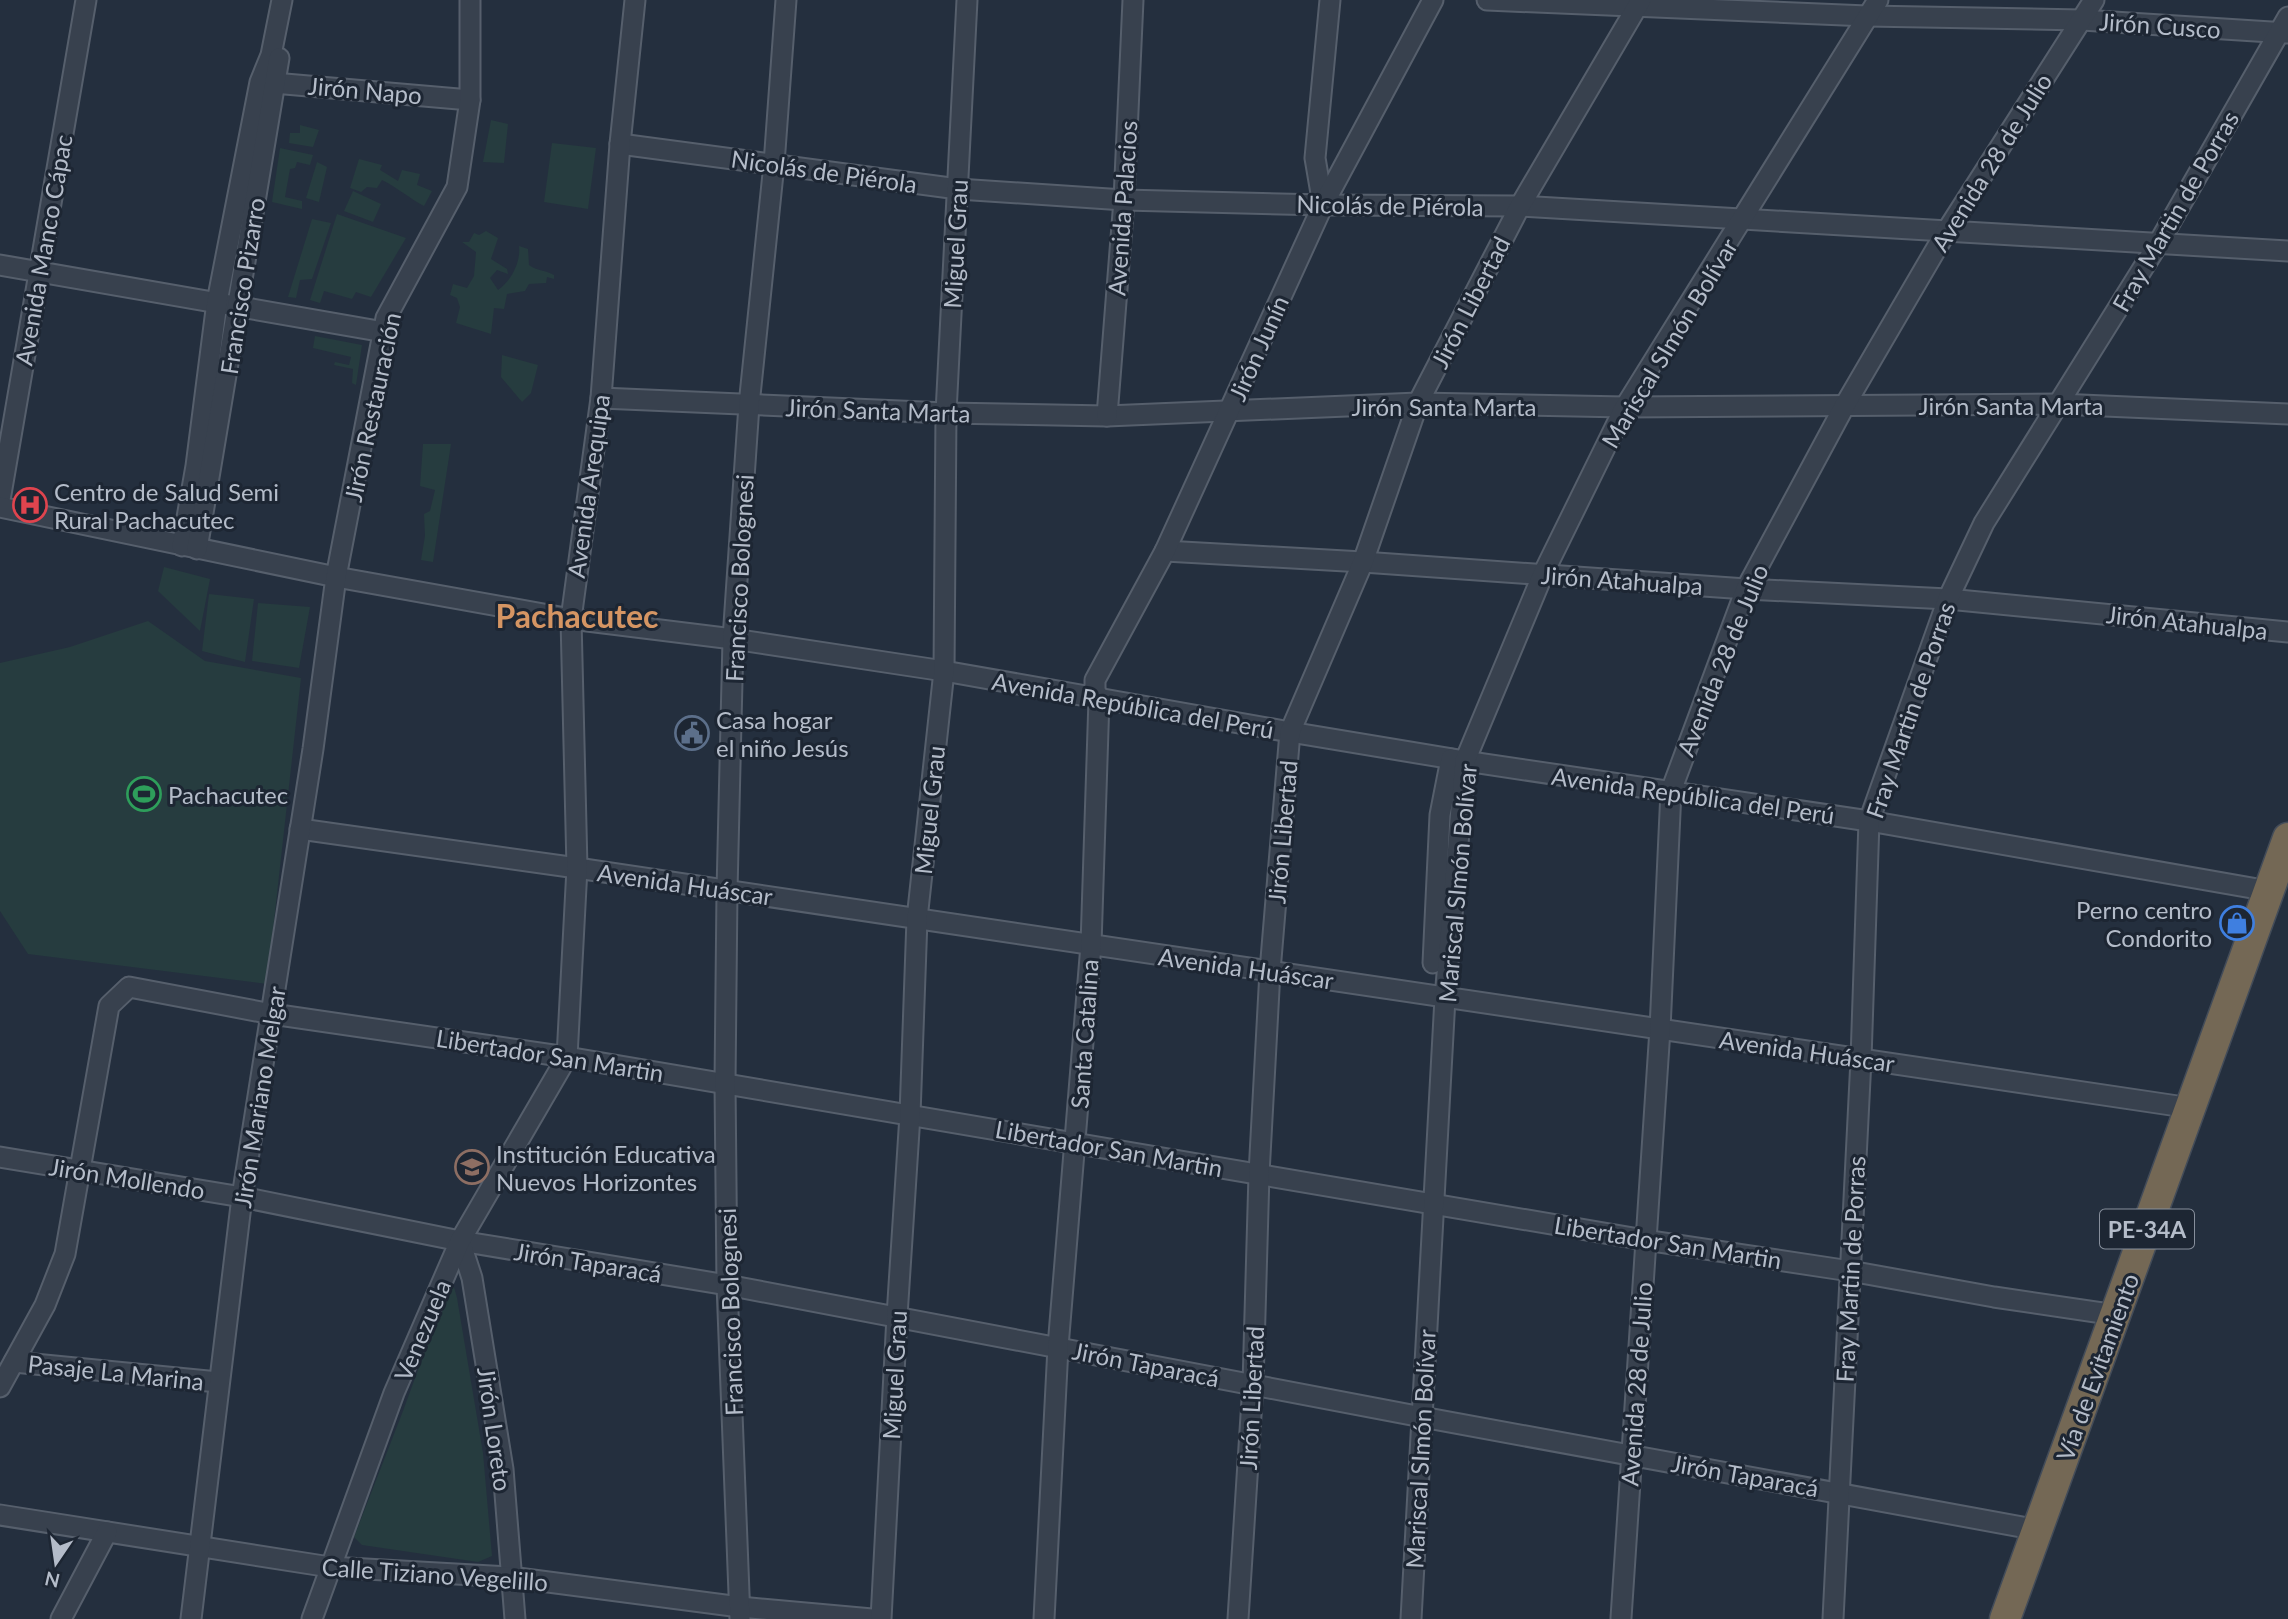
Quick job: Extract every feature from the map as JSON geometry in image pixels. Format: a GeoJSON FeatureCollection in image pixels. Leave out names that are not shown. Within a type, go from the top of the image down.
{"type":"FeatureCollection","features":[{"type":"Feature","properties":{"kind":"highway","name":"Vía de Evitamiento"},"geometry":{"type":"LineString","coordinates":[[2006,1619],[2288,838]]}},
{"type":"Feature","properties":{"kind":"street","name":"Avenida Manco Cápac"},"geometry":{"type":"LineString","coordinates":[[0,500],[86,0]]}},
{"type":"Feature","properties":{"kind":"street","name":"Francisco Pizarro"},"geometry":{"type":"LineString","coordinates":[[190,547],[196,466],[217,302],[268,82],[279,56],[278,22],[282,0]]}},
{"type":"Feature","properties":{"kind":"street","name":"Jirón Restauración"},"geometry":{"type":"LineString","coordinates":[[336,577],[386,318],[457,187],[470,100],[470,0]]}},
{"type":"Feature","properties":{"kind":"street","name":"Avenida Arequipa"},"geometry":{"type":"LineString","coordinates":[[567,1057],[578,868],[570,619],[601,398],[620,144],[635,0]]}},
{"type":"Feature","properties":{"kind":"street","name":"Francisco Bolognesi"},"geometry":{"type":"LineString","coordinates":[[740,1613],[727,1284],[725,1083],[733,639],[749,405],[774,164],[786,0]]}},
{"type":"Feature","properties":{"kind":"street","name":"Miguel Grau"},"geometry":{"type":"LineString","coordinates":[[881,1619],[910,1115],[917,919],[944,671],[946,413],[967,0]]}},
{"type":"Feature","properties":{"kind":"street","name":"Avenida Palacios"},"geometry":{"type":"LineString","coordinates":[[1107,416],[1124,200],[1133,0]]}},
{"type":"Feature","properties":{"kind":"street"},"geometry":{"type":"LineString","coordinates":[[1323,205],[1315,158],[1330,0]]}},
{"type":"Feature","properties":{"kind":"street","name":"Jirón Junín"},"geometry":{"type":"LineString","coordinates":[[1098,699],[1095,680],[1165,551],[1323,205],[1433,0]]}},
{"type":"Feature","properties":{"kind":"street","name":"Jirón Cusco"},"geometry":{"type":"LineString","coordinates":[[1487,0],[1872,8],[2285,28]]}},
{"type":"Feature","properties":{"kind":"street","name":"Avenida 28 de Julio"},"geometry":{"type":"LineString","coordinates":[[1621,1618],[1660,1029],[1671,791],[1746,589],[1845,405],[1946,232],[2094,0]]}},
{"type":"Feature","properties":{"kind":"street","name":"Jirón Libertad"},"geometry":{"type":"LineString","coordinates":[[1238,1619],[1253,1384],[1259,1174],[1270,971],[1290,732],[1363,562],[1418,403],[1520,206],[1639,3]]}},
{"type":"Feature","properties":{"kind":"street","name":"Mariscal SImón Bolívar"},"geometry":{"type":"LineString","coordinates":[[1411,1619],[1458,760],[1542,574],[1625,407],[1872,8]]}},
{"type":"Feature","properties":{"kind":"street","name":"Fray Martin de Porras"},"geometry":{"type":"LineString","coordinates":[[1833,1619],[1861,1059],[1869,821],[1948,599],[1984,523],[2158,244],[2285,28]]}},
{"type":"Feature","properties":{"kind":"street","name":"Francisco Pizarro"},"geometry":{"type":"LineString","coordinates":[[190,547],[239,307],[268,82]]}},
{"type":"Feature","properties":{"kind":"street","name":"Jirón Napo"},"geometry":{"type":"LineString","coordinates":[[268,82],[470,100]]}},
{"type":"Feature","properties":{"kind":"street","name":"Nicolás de Piérola"},"geometry":{"type":"LineString","coordinates":[[620,144],[958,190],[1124,200],[1520,206],[2288,251]]}},
{"type":"Feature","properties":{"kind":"street"},"geometry":{"type":"LineString","coordinates":[[0,265],[384,332]]}},
{"type":"Feature","properties":{"kind":"street","name":"Jirón Santa Marta"},"geometry":{"type":"LineString","coordinates":[[601,398],[946,413],[1107,416],[1418,403],[1625,407],[2059,404],[2288,414]]}},
{"type":"Feature","properties":{"kind":"street","name":"Avenida República del Perú"},"geometry":{"type":"LineString","coordinates":[[0,507],[336,577],[570,619],[733,639],[944,671],[1458,760],[1869,821],[2269,891]]}},
{"type":"Feature","properties":{"kind":"street","name":"Jirón Atahualpa"},"geometry":{"type":"LineString","coordinates":[[1165,551],[1746,589],[1948,599],[2288,632]]}},
{"type":"Feature","properties":{"kind":"street","name":"Jirón Mariano Melgar"},"geometry":{"type":"LineString","coordinates":[[191,1619],[218,1382],[243,1197],[336,577]]}},
{"type":"Feature","properties":{"kind":"street","name":"Santa Catalina"},"geometry":{"type":"LineString","coordinates":[[1044,1619],[1058,1347],[1091,945],[1098,699]]}},
{"type":"Feature","properties":{"kind":"street"},"geometry":{"type":"LineString","coordinates":[[1433,963],[1440,815],[1458,760]]}},
{"type":"Feature","properties":{"kind":"street","name":"Avenida Huáscar"},"geometry":{"type":"LineString","coordinates":[[300,829],[2191,1108]]}},
{"type":"Feature","properties":{"kind":"street","name":"Libertador San Martin"},"geometry":{"type":"LineString","coordinates":[[79,1170],[109,1006],[129,987],[272,1014],[567,1057],[1645,1240],[2116,1315]]}},
{"type":"Feature","properties":{"kind":"street","name":"Venezuela"},"geometry":{"type":"LineString","coordinates":[[312,1619],[394,1393],[460,1241],[567,1057]]}},
{"type":"Feature","properties":{"kind":"street","name":"Jirón Mollendo"},"geometry":{"type":"LineString","coordinates":[[0,1157],[243,1197],[460,1241]]}},
{"type":"Feature","properties":{"kind":"street"},"geometry":{"type":"LineString","coordinates":[[0,1387],[45,1305],[65,1254],[79,1170]]}},
{"type":"Feature","properties":{"kind":"street","name":"Jirón Taparacá"},"geometry":{"type":"LineString","coordinates":[[460,1241],[727,1284],[1422,1417],[2038,1530]]}},
{"type":"Feature","properties":{"kind":"street","name":"Jirón Loreto"},"geometry":{"type":"LineString","coordinates":[[460,1241],[472,1279],[503,1469],[515,1619]]}},
{"type":"Feature","properties":{"kind":"street","name":"Pasaje La Marina"},"geometry":{"type":"LineString","coordinates":[[14,1362],[218,1382]]}},
{"type":"Feature","properties":{"kind":"street","name":"Calle Tiziano Vegelillo"},"geometry":{"type":"LineString","coordinates":[[0,1515],[330,1567],[510,1577],[740,1613],[872,1619]]}},
{"type":"Feature","properties":{"kind":"street"},"geometry":{"type":"LineString","coordinates":[[61,1619],[107,1532]]}},
{"type":"Feature","properties":{"kind":"green space"},"geometry":{"type":"Polygon","coordinates":[[[491,120],[508,124],[504,163],[483,162],[491,120]]]}},
{"type":"Feature","properties":{"kind":"green space"},"geometry":{"type":"Polygon","coordinates":[[[300,125],[319,130],[313,147],[289,143],[290,133],[300,133],[300,125]]]}},
{"type":"Feature","properties":{"kind":"green space"},"geometry":{"type":"Polygon","coordinates":[[[552,143],[596,148],[588,209],[544,202],[552,143]]]}},
{"type":"Feature","properties":{"kind":"green space"},"geometry":{"type":"Polygon","coordinates":[[[280,148],[313,155],[310,165],[297,162],[295,168],[290,169],[285,197],[302,201],[302,209],[272,202],[280,148]]]}},
{"type":"Feature","properties":{"kind":"green space"},"geometry":{"type":"Polygon","coordinates":[[[359,159],[382,165],[380,170],[398,181],[402,170],[420,174],[417,185],[432,191],[424,206],[382,180],[377,188],[367,187],[361,192],[350,188],[359,159]]]}},
{"type":"Feature","properties":{"kind":"green space"},"geometry":{"type":"Polygon","coordinates":[[[317,162],[327,167],[319,202],[306,198],[317,162]]]}},
{"type":"Feature","properties":{"kind":"green space"},"geometry":{"type":"Polygon","coordinates":[[[353,191],[381,204],[373,222],[344,211],[353,191]]]}},
{"type":"Feature","properties":{"kind":"green space"},"geometry":{"type":"Polygon","coordinates":[[[337,214],[406,238],[371,297],[356,292],[352,299],[324,291],[320,303],[310,300],[337,214]]]}},
{"type":"Feature","properties":{"kind":"green space"},"geometry":{"type":"Polygon","coordinates":[[[312,219],[331,223],[312,279],[300,280],[296,298],[288,297],[312,219]]]}},
{"type":"Feature","properties":{"kind":"green space"},"geometry":{"type":"Polygon","coordinates":[[[486,231],[498,238],[491,259],[507,269],[508,274],[497,270],[490,278],[498,290],[514,271],[519,246],[528,249],[529,265],[554,275],[554,279],[547,277],[546,283],[529,284],[525,291],[507,294],[504,309],[494,308],[491,334],[456,323],[460,307],[457,298],[450,295],[453,284],[467,288],[474,276],[476,252],[462,242],[469,242],[474,233],[479,235],[486,231]]]}},
{"type":"Feature","properties":{"kind":"green space"},"geometry":{"type":"Polygon","coordinates":[[[315,336],[362,345],[356,385],[352,383],[353,369],[334,365],[335,362],[349,365],[351,357],[313,348],[315,336]]]}},
{"type":"Feature","properties":{"kind":"green space"},"geometry":{"type":"Polygon","coordinates":[[[502,355],[538,365],[531,393],[522,402],[501,377],[502,355]]]}},
{"type":"Feature","properties":{"kind":"green space"},"geometry":{"type":"Polygon","coordinates":[[[423,444],[451,444],[433,562],[421,560],[425,536],[424,514],[430,511],[435,490],[420,486],[423,444]]]}},
{"type":"Feature","properties":{"kind":"green space"},"geometry":{"type":"Polygon","coordinates":[[[164,567],[210,579],[200,631],[158,591],[164,567]]]}},
{"type":"Feature","properties":{"kind":"green space"},"geometry":{"type":"Polygon","coordinates":[[[209,594],[254,599],[245,662],[202,651],[209,594]]]}},
{"type":"Feature","properties":{"kind":"green space"},"geometry":{"type":"Polygon","coordinates":[[[258,603],[310,607],[299,668],[252,661],[258,603]]]}},
{"type":"Feature","properties":{"kind":"green space","name":"Pachacutec"},"geometry":{"type":"Polygon","coordinates":[[[148,621],[205,661],[301,678],[267,984],[28,954],[0,911],[0,663],[70,647],[148,621]]]}},
{"type":"Feature","properties":{"kind":"green space"},"geometry":{"type":"Polygon","coordinates":[[[449,1285],[454,1287],[457,1298],[483,1453],[492,1556],[478,1562],[362,1545],[354,1537],[449,1285]]]}},
{"type":"Feature","properties":{"kind":"place","name":"Centro de Salud Semi Rural Pachacutec"},"geometry":{"type":"Point","coordinates":[30,505]}},
{"type":"Feature","properties":{"kind":"place","name":"Casa hogar el niño Jesús"},"geometry":{"type":"Point","coordinates":[692,733]}},
{"type":"Feature","properties":{"kind":"place","name":"Pachacutec"},"geometry":{"type":"Point","coordinates":[144,794]}},
{"type":"Feature","properties":{"kind":"place","name":"Perno centro Condorito"},"geometry":{"type":"Point","coordinates":[2237,923]}},
{"type":"Feature","properties":{"kind":"place","name":"Institución Educativa Nuevos Horizontes"},"geometry":{"type":"Point","coordinates":[472,1167]}},
{"type":"Feature","properties":{"kind":"district","name":"Pachacutec"},"geometry":{"type":"Point","coordinates":[577,615]}}]}
